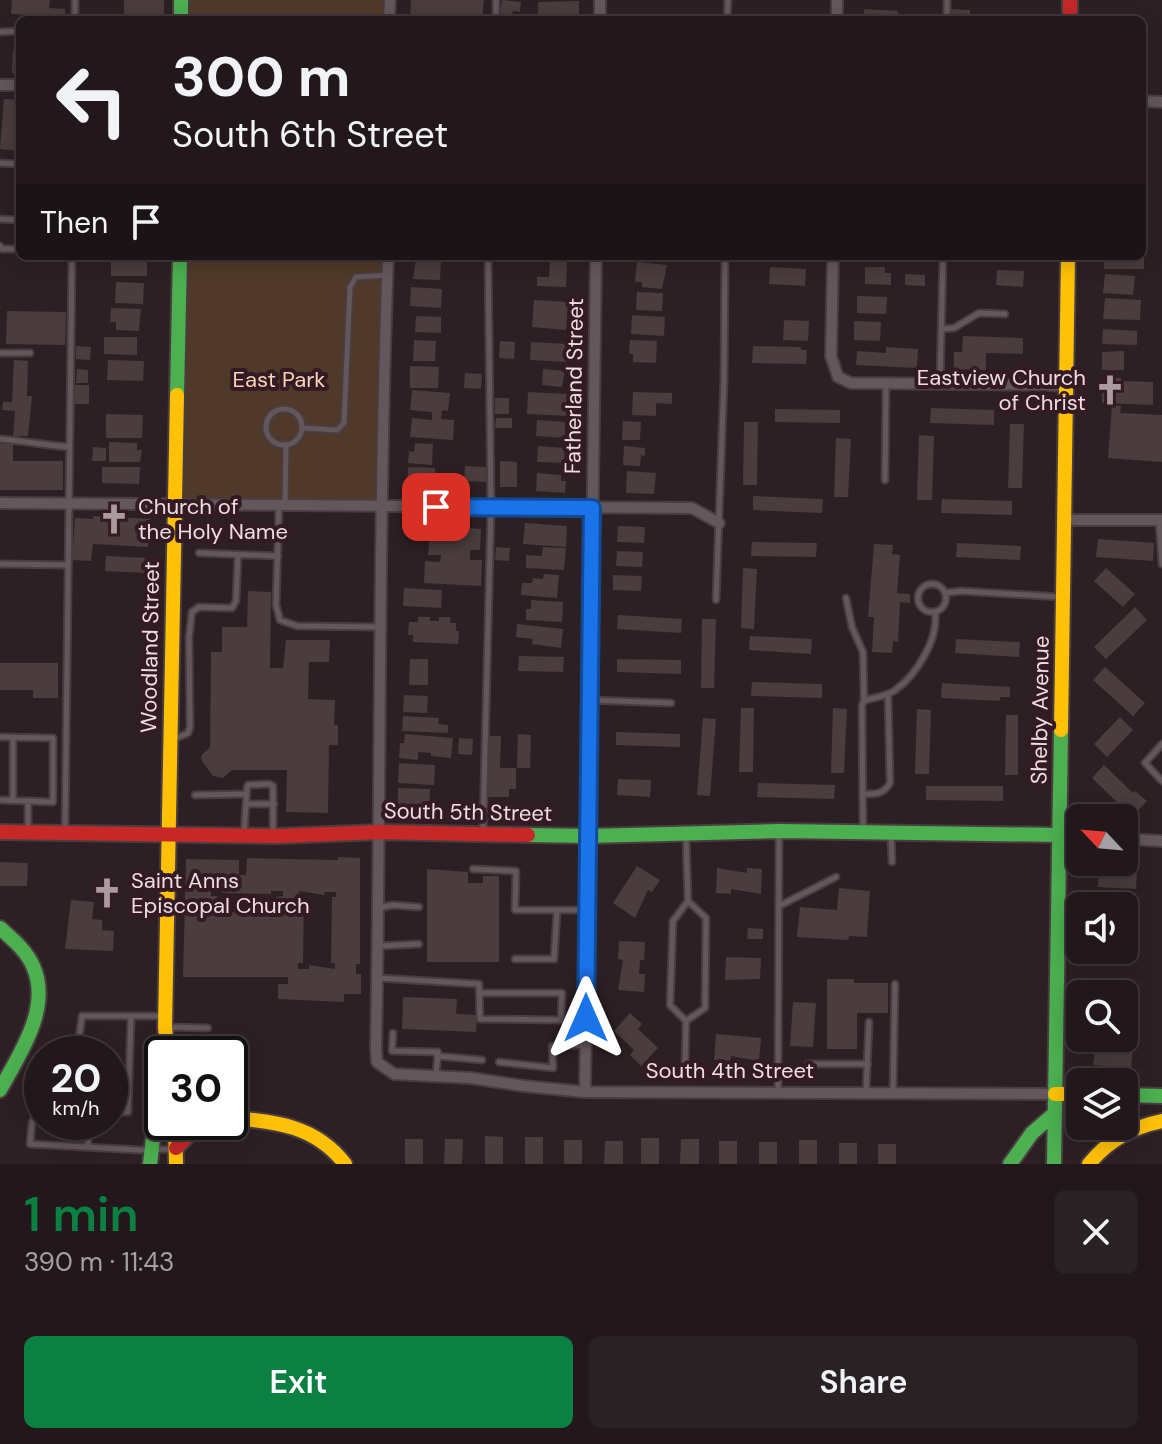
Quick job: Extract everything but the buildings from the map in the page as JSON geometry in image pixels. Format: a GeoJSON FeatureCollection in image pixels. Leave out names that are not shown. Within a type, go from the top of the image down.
{"type":"FeatureCollection","features":[{"type":"Feature","properties":{"kind":"main road","name":"Woodland Street"},"geometry":{"type":"LineString","coordinates":[[166,1036],[180,260]]}},
{"type":"Feature","properties":{"kind":"main road","name":"Shelby Avenue"},"geometry":{"type":"LineString","coordinates":[[1054,1164],[1068,260]]}},
{"type":"Feature","properties":{"kind":"main road","name":"South 5th Street"},"geometry":{"type":"LineString","coordinates":[[0,832],[273,836],[380,832],[589,836],[779,831],[1060,835]]}},
{"type":"Feature","properties":{"kind":"main road"},"geometry":{"type":"LineString","coordinates":[[0,928],[30,958],[39,998],[32,1031],[0,1090]]}},
{"type":"Feature","properties":{"kind":"main road","name":"South 4th Street"},"geometry":{"type":"LineString","coordinates":[[1055,1094],[1066,1094]]}},
{"type":"Feature","properties":{"kind":"main road"},"geometry":{"type":"LineString","coordinates":[[1138,1095],[1162,1096]]}},
{"type":"Feature","properties":{"kind":"main road"},"geometry":{"type":"LineString","coordinates":[[1010,1164],[1032,1133],[1054,1114]]}},
{"type":"Feature","properties":{"kind":"main road"},"geometry":{"type":"LineString","coordinates":[[248,1119],[303,1129],[332,1147],[345,1164]]}},
{"type":"Feature","properties":{"kind":"main road"},"geometry":{"type":"LineString","coordinates":[[1089,1164],[1119,1136],[1134,1128],[1162,1121]]}},
{"type":"Feature","properties":{"kind":"main road"},"geometry":{"type":"LineString","coordinates":[[176,1140],[176,1164]]}},
{"type":"Feature","properties":{"kind":"main road"},"geometry":{"type":"LineString","coordinates":[[176,1148],[184,1140]]}},
{"type":"Feature","properties":{"kind":"street"},"geometry":{"type":"LineString","coordinates":[[377,978],[380,507],[388,260]]}},
{"type":"Feature","properties":{"kind":"street","name":"Fatherland Street"},"geometry":{"type":"LineString","coordinates":[[585,1092],[596,260]]}},
{"type":"Feature","properties":{"kind":"street"},"geometry":{"type":"LineString","coordinates":[[833,260],[831,356],[838,377],[851,383],[1068,385]]}},
{"type":"Feature","properties":{"kind":"street"},"geometry":{"type":"LineString","coordinates":[[0,503],[692,508],[719,523]]}},
{"type":"Feature","properties":{"kind":"street"},"geometry":{"type":"LineString","coordinates":[[1064,520],[1160,520]]}},
{"type":"Feature","properties":{"kind":"street","name":"South 5th Street"},"geometry":{"type":"LineString","coordinates":[[1060,835],[1066,836]]}},
{"type":"Feature","properties":{"kind":"street"},"geometry":{"type":"LineString","coordinates":[[1138,840],[1162,841]]}},
{"type":"Feature","properties":{"kind":"street","name":"South 4th Street"},"geometry":{"type":"LineString","coordinates":[[377,978],[377,1062],[394,1074],[471,1078],[585,1092],[1055,1094]]}},
{"type":"Feature","properties":{"kind":"lane"},"geometry":{"type":"LineString","coordinates":[[65,833],[72,260]]}},
{"type":"Feature","properties":{"kind":"lane"},"geometry":{"type":"LineString","coordinates":[[483,834],[491,507],[488,260]]}},
{"type":"Feature","properties":{"kind":"lane"},"geometry":{"type":"LineString","coordinates":[[716,600],[725,260]]}},
{"type":"Feature","properties":{"kind":"lane"},"geometry":{"type":"LineString","coordinates":[[940,384],[943,260]]}},
{"type":"Feature","properties":{"kind":"lane"},"geometry":{"type":"LineString","coordinates":[[302,428],[337,430],[344,423],[350,287],[356,277],[388,275]]}},
{"type":"Feature","properties":{"kind":"lane"},"geometry":{"type":"LineString","coordinates":[[941,329],[954,328],[979,313],[1005,314]]}},
{"type":"Feature","properties":{"kind":"lane"},"geometry":{"type":"LineString","coordinates":[[0,353],[30,353]]}},
{"type":"Feature","properties":{"kind":"lane"},"geometry":{"type":"LineString","coordinates":[[885,480],[886,383]]}},
{"type":"Feature","properties":{"kind":"lane"},"geometry":{"type":"LineString","coordinates":[[280,410],[292,412],[300,420],[302,428],[299,437],[286,445],[270,438],[267,428],[270,417],[280,410]]}},
{"type":"Feature","properties":{"kind":"lane"},"geometry":{"type":"LineString","coordinates":[[0,439],[24,441],[37,446],[69,447]]}},
{"type":"Feature","properties":{"kind":"lane"},"geometry":{"type":"LineString","coordinates":[[286,445],[276,605],[280,620],[297,626],[379,627]]}},
{"type":"Feature","properties":{"kind":"lane"},"geometry":{"type":"LineString","coordinates":[[1160,520],[1162,564]]}},
{"type":"Feature","properties":{"kind":"lane"},"geometry":{"type":"LineString","coordinates":[[199,553],[278,556]]}},
{"type":"Feature","properties":{"kind":"lane"},"geometry":{"type":"LineString","coordinates":[[171,741],[188,733],[190,727],[192,612],[199,607],[232,608],[236,601],[238,555]]}},
{"type":"Feature","properties":{"kind":"lane"},"geometry":{"type":"LineString","coordinates":[[0,564],[67,565]]}},
{"type":"Feature","properties":{"kind":"lane"},"geometry":{"type":"LineString","coordinates":[[931,584],[937,585],[945,593],[945,605],[935,612],[920,606],[921,589],[931,584]]}},
{"type":"Feature","properties":{"kind":"lane"},"geometry":{"type":"LineString","coordinates":[[945,593],[961,591],[1063,597]]}},
{"type":"Feature","properties":{"kind":"lane"},"geometry":{"type":"LineString","coordinates":[[846,598],[852,627],[863,652],[863,832]]}},
{"type":"Feature","properties":{"kind":"lane"},"geometry":{"type":"LineString","coordinates":[[864,701],[888,694],[913,675],[934,629],[935,612]]}},
{"type":"Feature","properties":{"kind":"lane"},"geometry":{"type":"LineString","coordinates":[[863,794],[880,794],[890,783],[888,694]]}},
{"type":"Feature","properties":{"kind":"lane"},"geometry":{"type":"LineString","coordinates":[[589,700],[671,703]]}},
{"type":"Feature","properties":{"kind":"lane"},"geometry":{"type":"LineString","coordinates":[[0,737],[53,738],[53,802],[0,800]]}},
{"type":"Feature","properties":{"kind":"lane"},"geometry":{"type":"LineString","coordinates":[[13,737],[13,801]]}},
{"type":"Feature","properties":{"kind":"lane"},"geometry":{"type":"LineString","coordinates":[[1162,744],[1145,763],[1162,781]]}},
{"type":"Feature","properties":{"kind":"lane"},"geometry":{"type":"LineString","coordinates":[[243,835],[248,785],[273,786],[273,836]]}},
{"type":"Feature","properties":{"kind":"lane"},"geometry":{"type":"LineString","coordinates":[[195,795],[246,794]]}},
{"type":"Feature","properties":{"kind":"lane"},"geometry":{"type":"LineString","coordinates":[[28,801],[28,832]]}},
{"type":"Feature","properties":{"kind":"lane"},"geometry":{"type":"LineString","coordinates":[[246,804],[274,804]]}},
{"type":"Feature","properties":{"kind":"lane"},"geometry":{"type":"LineString","coordinates":[[778,1092],[779,831]]}},
{"type":"Feature","properties":{"kind":"lane"},"geometry":{"type":"LineString","coordinates":[[685,1066],[686,1021],[670,1005],[673,921],[688,901],[686,832]]}},
{"type":"Feature","properties":{"kind":"lane"},"geometry":{"type":"LineString","coordinates":[[891,833],[892,862]]}},
{"type":"Feature","properties":{"kind":"lane"},"geometry":{"type":"LineString","coordinates":[[473,869],[516,871],[515,910],[587,909]]}},
{"type":"Feature","properties":{"kind":"lane"},"geometry":{"type":"LineString","coordinates":[[779,906],[836,877]]}},
{"type":"Feature","properties":{"kind":"lane"},"geometry":{"type":"LineString","coordinates":[[686,1021],[705,1008],[706,918],[688,901]]}},
{"type":"Feature","properties":{"kind":"lane"},"geometry":{"type":"LineString","coordinates":[[377,908],[393,905],[419,907]]}},
{"type":"Feature","properties":{"kind":"lane"},"geometry":{"type":"LineString","coordinates":[[515,959],[554,959],[557,911]]}},
{"type":"Feature","properties":{"kind":"lane"},"geometry":{"type":"LineString","coordinates":[[377,946],[419,944]]}},
{"type":"Feature","properties":{"kind":"lane"},"geometry":{"type":"LineString","coordinates":[[377,978],[479,984],[479,993],[480,1019],[561,1020],[562,993],[479,993]]}},
{"type":"Feature","properties":{"kind":"lane"},"geometry":{"type":"LineString","coordinates":[[893,1093],[895,984]]}},
{"type":"Feature","properties":{"kind":"lane"},"geometry":{"type":"LineString","coordinates":[[79,1036],[82,1016],[131,1017],[163,1036]]}},
{"type":"Feature","properties":{"kind":"lane"},"geometry":{"type":"LineString","coordinates":[[128,1112],[131,1017]]}},
{"type":"Feature","properties":{"kind":"lane"},"geometry":{"type":"LineString","coordinates":[[866,1093],[869,1022]]}},
{"type":"Feature","properties":{"kind":"lane"},"geometry":{"type":"LineString","coordinates":[[174,1036],[208,1028]]}},
{"type":"Feature","properties":{"kind":"lane"},"geometry":{"type":"LineString","coordinates":[[393,1033],[392,1051],[438,1052],[436,1077]]}},
{"type":"Feature","properties":{"kind":"lane"},"geometry":{"type":"LineString","coordinates":[[499,1062],[553,1068],[552,1046],[586,1045]]}},
{"type":"Feature","properties":{"kind":"lane"},"geometry":{"type":"LineString","coordinates":[[437,1056],[482,1060]]}},
{"type":"Feature","properties":{"kind":"lane"},"geometry":{"type":"LineString","coordinates":[[808,1064],[868,1064]]}},
{"type":"Feature","properties":{"kind":"lane"},"geometry":{"type":"LineString","coordinates":[[30,1140],[30,1144],[88,1147],[151,1157],[176,1148]]}},
{"type":"Feature","properties":{"kind":"lane"},"geometry":{"type":"LineString","coordinates":[[88,1140],[88,1147]]}},
{"type":"Feature","properties":{"kind":"green space"},"geometry":{"type":"Polygon","coordinates":[[[181,0],[390,0],[389,16],[181,16],[181,0]]]}},
{"type":"Feature","properties":{"kind":"green space","name":"East Park"},"geometry":{"type":"Polygon","coordinates":[[[177,260],[385,260],[380,507],[174,503],[177,260]]]}},
{"type":"Feature","properties":{"kind":"traffic: fast"},"geometry":{"type":"LineString","coordinates":[[181,0],[181,16]]}},
{"type":"Feature","properties":{"kind":"traffic: fast"},"geometry":{"type":"LineString","coordinates":[[177,395],[180,260]]}},
{"type":"Feature","properties":{"kind":"traffic: fast"},"geometry":{"type":"LineString","coordinates":[[1054,1164],[1061,730]]}},
{"type":"Feature","properties":{"kind":"traffic: fast"},"geometry":{"type":"LineString","coordinates":[[528,835],[779,831],[1060,835]]}},
{"type":"Feature","properties":{"kind":"traffic: fast"},"geometry":{"type":"LineString","coordinates":[[0,928],[30,960],[38,982],[39,998],[31,1031],[0,1090]]}},
{"type":"Feature","properties":{"kind":"traffic: fast"},"geometry":{"type":"LineString","coordinates":[[1138,1095],[1162,1096]]}},
{"type":"Feature","properties":{"kind":"traffic: fast"},"geometry":{"type":"LineString","coordinates":[[1010,1164],[1032,1133],[1054,1114]]}},
{"type":"Feature","properties":{"kind":"traffic: fast"},"geometry":{"type":"LineString","coordinates":[[150,1164],[153,1140]]}},
{"type":"Feature","properties":{"kind":"traffic: slow"},"geometry":{"type":"LineString","coordinates":[[1061,730],[1068,260]]}},
{"type":"Feature","properties":{"kind":"traffic: slow"},"geometry":{"type":"LineString","coordinates":[[166,1036],[177,395]]}},
{"type":"Feature","properties":{"kind":"traffic: slow"},"geometry":{"type":"LineString","coordinates":[[1055,1094],[1066,1094]]}},
{"type":"Feature","properties":{"kind":"traffic: slow"},"geometry":{"type":"LineString","coordinates":[[248,1120],[279,1124],[308,1134],[334,1151],[345,1164]]}},
{"type":"Feature","properties":{"kind":"traffic: slow"},"geometry":{"type":"LineString","coordinates":[[1089,1164],[1121,1136],[1162,1121]]}},
{"type":"Feature","properties":{"kind":"traffic: slow"},"geometry":{"type":"LineString","coordinates":[[175,1140],[176,1164]]}},
{"type":"Feature","properties":{"kind":"traffic: jam"},"geometry":{"type":"LineString","coordinates":[[1070,0],[1070,16]]}},
{"type":"Feature","properties":{"kind":"traffic: jam"},"geometry":{"type":"LineString","coordinates":[[0,832],[278,836],[380,832],[528,835]]}},
{"type":"Feature","properties":{"kind":"traffic: jam"},"geometry":{"type":"LineString","coordinates":[[176,1148],[184,1140]]}},
{"type":"Feature","properties":{"kind":"place","name":"Eastview Church of Christ"},"geometry":{"type":"Point","coordinates":[1110,390]}},
{"type":"Feature","properties":{"kind":"place","name":"Church of the Holy Name"},"geometry":{"type":"Point","coordinates":[114,519]}},
{"type":"Feature","properties":{"kind":"place","name":"Saint Anns Episcopal Church"},"geometry":{"type":"Point","coordinates":[107,893]}},
{"type":"Feature","properties":{"kind":"route"},"geometry":{"type":"LineString","coordinates":[[436,507],[592,508],[586,1018]]}}]}
